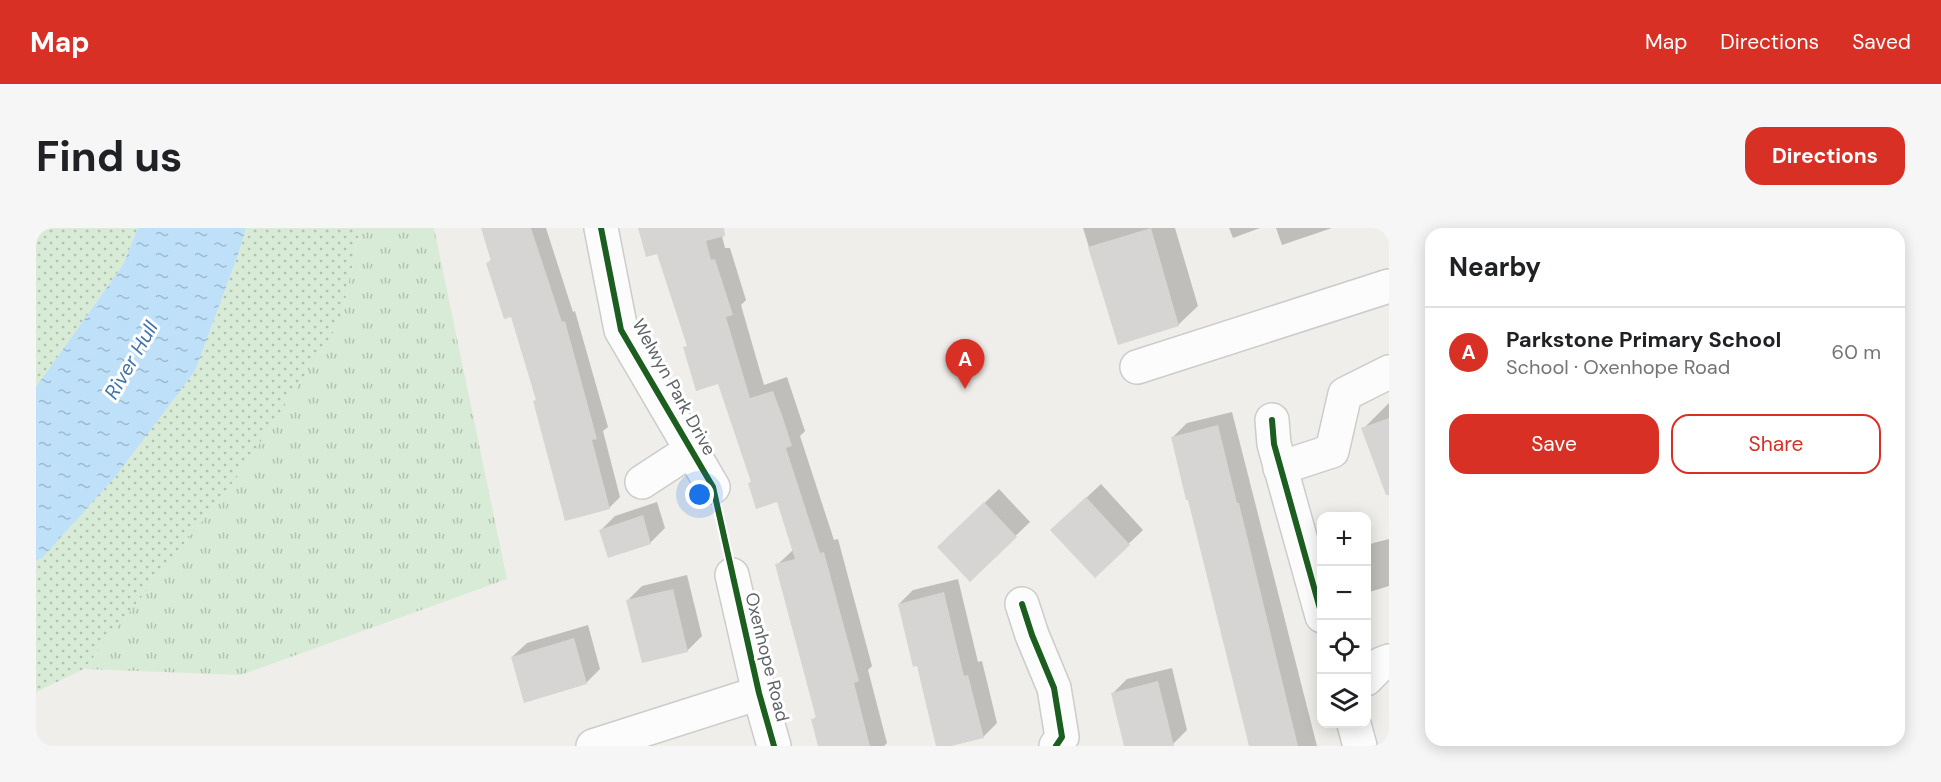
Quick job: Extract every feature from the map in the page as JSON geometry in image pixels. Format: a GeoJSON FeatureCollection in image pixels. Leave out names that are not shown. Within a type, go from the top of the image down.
{"type":"FeatureCollection","features":[{"type":"Feature","properties":{"kind":"street","name":"Welwyn Park Drive"},"geometry":{"type":"LineString","coordinates":[[601,228],[621,330],[713,487]]}},
{"type":"Feature","properties":{"kind":"street"},"geometry":{"type":"LineString","coordinates":[[1137,367],[1389,286]]}},
{"type":"Feature","properties":{"kind":"street"},"geometry":{"type":"LineString","coordinates":[[1280,468],[1332,451],[1345,394],[1389,372]]}},
{"type":"Feature","properties":{"kind":"street"},"geometry":{"type":"LineString","coordinates":[[1272,420],[1274,444],[1280,468],[1317,598]]}},
{"type":"Feature","properties":{"kind":"street","name":"Welwyn Park Drive"},"geometry":{"type":"LineString","coordinates":[[642,482],[691,450]]}},
{"type":"Feature","properties":{"kind":"street","name":"Oxenhope Road"},"geometry":{"type":"LineString","coordinates":[[732,575],[759,693],[774,746]]}},
{"type":"Feature","properties":{"kind":"street"},"geometry":{"type":"LineString","coordinates":[[1022,604],[1054,688],[1062,737],[1056,746]]}},
{"type":"Feature","properties":{"kind":"street"},"geometry":{"type":"LineString","coordinates":[[1371,674],[1381,664],[1389,661]]}},
{"type":"Feature","properties":{"kind":"street","name":"Oxenhope Road"},"geometry":{"type":"LineString","coordinates":[[593,746],[627,741],[759,693]]}},
{"type":"Feature","properties":{"kind":"street"},"geometry":{"type":"LineString","coordinates":[[1355,728],[1360,746]]}},
{"type":"Feature","properties":{"kind":"green space"},"geometry":{"type":"Polygon","coordinates":[[[36,228],[138,228],[123,265],[36,387],[36,228]]]}},
{"type":"Feature","properties":{"kind":"green space"},"geometry":{"type":"Polygon","coordinates":[[[246,228],[360,228],[341,321],[238,476],[84,669],[36,692],[36,561],[42,558],[195,371],[246,228]]]}},
{"type":"Feature","properties":{"kind":"green space"},"geometry":{"type":"Polygon","coordinates":[[[360,228],[434,228],[507,579],[241,675],[84,669],[238,476],[341,321],[360,228]]]}},
{"type":"Feature","properties":{"kind":"water","name":"River Hull"},"geometry":{"type":"Polygon","coordinates":[[[138,228],[246,228],[195,371],[115,477],[42,558],[36,561],[36,387],[123,265],[138,228]]]}},
{"type":"Feature","properties":{"kind":"building"},"geometry":{"type":"Polygon","coordinates":[[[481,228],[531,228],[562,322],[565,321],[597,439],[592,440],[610,509],[565,521],[533,401],[536,400],[511,317],[504,319],[486,263],[491,261],[481,228]]]}},
{"type":"Feature","properties":{"kind":"building"},"geometry":{"type":"Polygon","coordinates":[[[638,228],[724,228],[725,236],[706,241],[711,260],[715,259],[733,315],[726,317],[750,398],[773,391],[783,418],[792,446],[786,448],[820,553],[824,552],[859,681],[854,683],[870,746],[818,746],[811,719],[816,718],[775,564],[795,559],[777,502],[756,509],[748,483],[751,482],[718,384],[696,391],[683,347],[687,346],[657,254],[646,257],[638,228]]]}},
{"type":"Feature","properties":{"kind":"building"},"geometry":{"type":"Polygon","coordinates":[[[1151,228],[1179,326],[1118,345],[1088,247],[1151,228]]]}},
{"type":"Feature","properties":{"kind":"building"},"geometry":{"type":"Polygon","coordinates":[[[1389,418],[1389,495],[1386,495],[1361,428],[1389,418]]]}},
{"type":"Feature","properties":{"kind":"building"},"geometry":{"type":"Polygon","coordinates":[[[1218,425],[1298,746],[1249,746],[1188,500],[1186,500],[1171,437],[1218,425]]]}},
{"type":"Feature","properties":{"kind":"building"},"geometry":{"type":"Polygon","coordinates":[[[1086,497],[1130,545],[1095,578],[1050,530],[1086,497]]]}},
{"type":"Feature","properties":{"kind":"building"},"geometry":{"type":"Polygon","coordinates":[[[984,502],[1017,537],[970,582],[937,547],[984,502]]]}},
{"type":"Feature","properties":{"kind":"building"},"geometry":{"type":"Polygon","coordinates":[[[643,515],[651,544],[608,558],[599,530],[643,515]]]}},
{"type":"Feature","properties":{"kind":"building"},"geometry":{"type":"Polygon","coordinates":[[[673,589],[688,652],[642,663],[626,600],[673,589]]]}},
{"type":"Feature","properties":{"kind":"building"},"geometry":{"type":"Polygon","coordinates":[[[944,592],[964,676],[968,675],[984,738],[951,746],[936,746],[917,666],[913,667],[898,604],[944,592]]]}},
{"type":"Feature","properties":{"kind":"building"},"geometry":{"type":"Polygon","coordinates":[[[574,638],[587,684],[524,703],[511,657],[574,638]]]}},
{"type":"Feature","properties":{"kind":"building"},"geometry":{"type":"Polygon","coordinates":[[[1158,681],[1174,746],[1124,746],[1111,693],[1158,681]]]}},
{"type":"Feature","properties":{"kind":"cycle path"},"geometry":{"type":"LineString","coordinates":[[601,228],[621,330],[713,487],[759,693],[774,746]]}},
{"type":"Feature","properties":{"kind":"cycle path"},"geometry":{"type":"LineString","coordinates":[[1272,420],[1274,444],[1317,598]]}},
{"type":"Feature","properties":{"kind":"cycle path"},"geometry":{"type":"LineString","coordinates":[[1022,604],[1054,688],[1062,737],[1056,746]]}},
{"type":"Feature","properties":{"kind":"place","name":"Parkstone Primary School"},"geometry":{"type":"Point","coordinates":[965,389]}}]}
